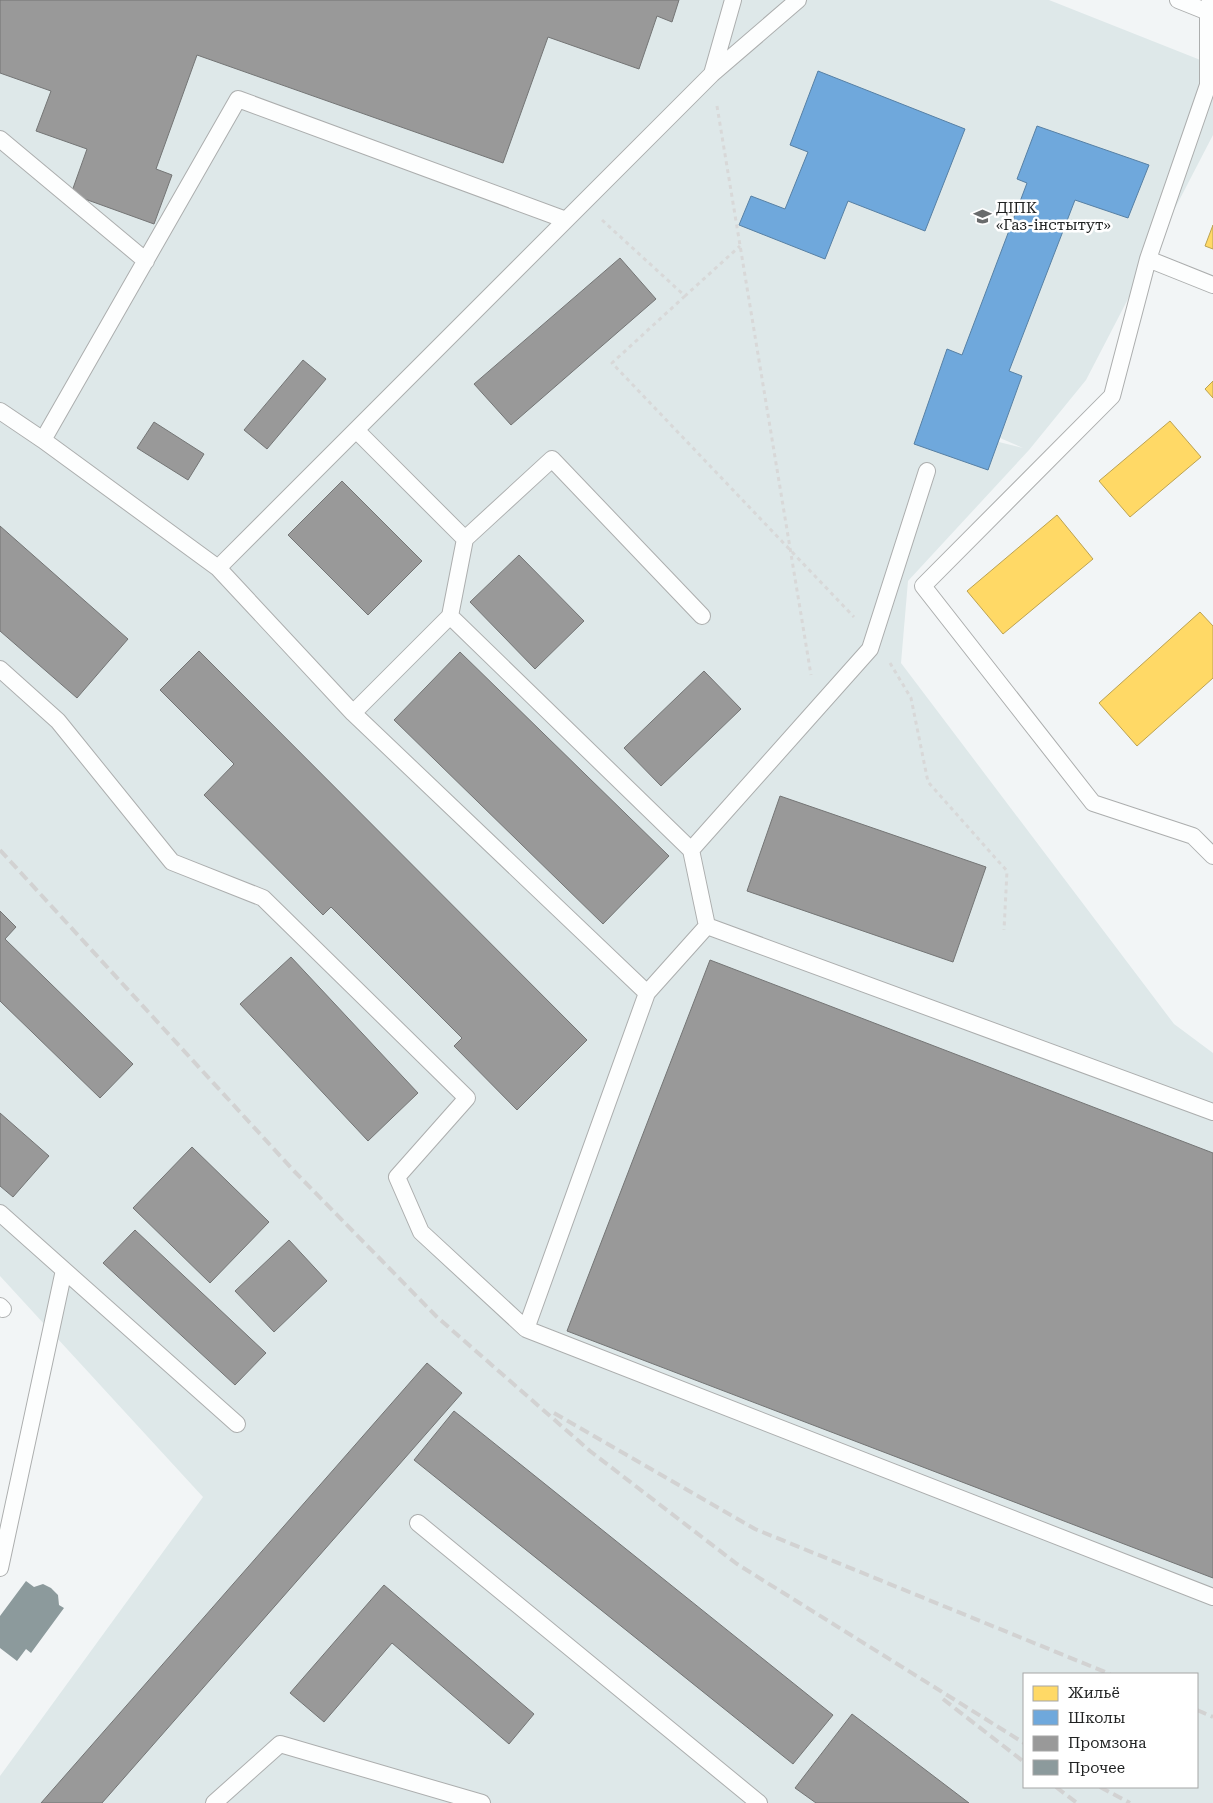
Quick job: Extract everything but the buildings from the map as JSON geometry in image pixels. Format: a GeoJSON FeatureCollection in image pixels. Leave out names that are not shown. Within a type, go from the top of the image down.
{"type":"FeatureCollection","features":[{"type":"Feature","properties":{"kind":"lane"},"geometry":{"type":"LineString","coordinates":[[712,74],[733,0]]}},
{"type":"Feature","properties":{"kind":"lane"},"geometry":{"type":"LineString","coordinates":[[218,568],[712,74],[798,0]]}},
{"type":"Feature","properties":{"kind":"lane"},"geometry":{"type":"LineString","coordinates":[[1178,0],[1209,6],[1208,85],[1148,259],[1112,396],[923,586],[1093,803],[1193,836],[1213,856]]}},
{"type":"Feature","properties":{"kind":"lane"},"geometry":{"type":"LineString","coordinates":[[43,440],[238,99],[566,220]]}},
{"type":"Feature","properties":{"kind":"lane"},"geometry":{"type":"LineString","coordinates":[[0,139],[146,261]]}},
{"type":"Feature","properties":{"kind":"lane"},"geometry":{"type":"LineString","coordinates":[[1148,259],[1213,285]]}},
{"type":"Feature","properties":{"kind":"lane"},"geometry":{"type":"LineString","coordinates":[[0,411],[43,440],[218,568],[353,713],[647,993]]}},
{"type":"Feature","properties":{"kind":"lane"},"geometry":{"type":"LineString","coordinates":[[356,430],[465,539]]}},
{"type":"Feature","properties":{"kind":"lane"},"geometry":{"type":"LineString","coordinates":[[353,713],[450,616],[465,539],[552,460],[702,616]]}},
{"type":"Feature","properties":{"kind":"lane"},"geometry":{"type":"LineString","coordinates":[[692,850],[870,649],[927,471]]}},
{"type":"Feature","properties":{"kind":"lane"},"geometry":{"type":"LineString","coordinates":[[450,616],[692,850],[707,926]]}},
{"type":"Feature","properties":{"kind":"lane"},"geometry":{"type":"LineString","coordinates":[[0,669],[58,721],[172,862],[263,898],[468,1098],[397,1177],[421,1232],[526,1329],[1213,1597]]}},
{"type":"Feature","properties":{"kind":"lane"},"geometry":{"type":"LineString","coordinates":[[526,1329],[647,993],[707,926]]}},
{"type":"Feature","properties":{"kind":"lane"},"geometry":{"type":"LineString","coordinates":[[707,926],[1213,1112]]}},
{"type":"Feature","properties":{"kind":"lane"},"geometry":{"type":"LineString","coordinates":[[0,1213],[237,1424]]}},
{"type":"Feature","properties":{"kind":"lane"},"geometry":{"type":"LineString","coordinates":[[0,1568],[64,1270]]}},
{"type":"Feature","properties":{"kind":"lane"},"geometry":{"type":"LineString","coordinates":[[418,1523],[759,1803]]}},
{"type":"Feature","properties":{"kind":"lane"},"geometry":{"type":"LineString","coordinates":[[214,1803],[280,1744],[482,1803]]}},
{"type":"Feature","properties":{"kind":"path"},"geometry":{"type":"LineString","coordinates":[[712,74],[817,709]]}},
{"type":"Feature","properties":{"kind":"path"},"geometry":{"type":"LineString","coordinates":[[583,202],[684,296]]}},
{"type":"Feature","properties":{"kind":"path"},"geometry":{"type":"LineString","coordinates":[[740,245],[612,363],[874,637],[911,698],[928,782],[1007,871],[1004,930]]}},
{"type":"Feature","properties":{"kind":"shaded area"},"geometry":{"type":"Polygon","coordinates":[[[0,0],[1049,0],[1213,65],[1213,135],[1086,380],[1029,450],[908,581],[901,663],[1174,1024],[1213,1053],[1213,1803],[0,1803],[0,1776],[203,1497],[0,1276],[0,0]],[[942,413],[999,442],[1023,448],[942,413]]]}},
{"type":"Feature","properties":{"kind":"railway"},"geometry":{"type":"LineString","coordinates":[[0,850],[294,1171],[437,1317],[590,1451],[737,1564],[1023,1742]]}},
{"type":"Feature","properties":{"kind":"railway"},"geometry":{"type":"LineString","coordinates":[[554,1413],[755,1529],[1108,1673]]}},
{"type":"Feature","properties":{"kind":"railway"},"geometry":{"type":"LineString","coordinates":[[943,1699],[1023,1761]]}},
{"type":"Feature","properties":{"kind":"railway"},"geometry":{"type":"LineString","coordinates":[[1198,1710],[1213,1717]]}},
{"type":"Feature","properties":{"kind":"railway"},"geometry":{"type":"LineString","coordinates":[[1057,1788],[1077,1803]]}},
{"type":"Feature","properties":{"kind":"railway"},"geometry":{"type":"LineString","coordinates":[[1102,1788],[1130,1803]]}},
{"type":"Feature","properties":{"kind":"place","name":"ДІПК «Газ-інстытут»"},"geometry":{"type":"Point","coordinates":[982,217]}}]}
